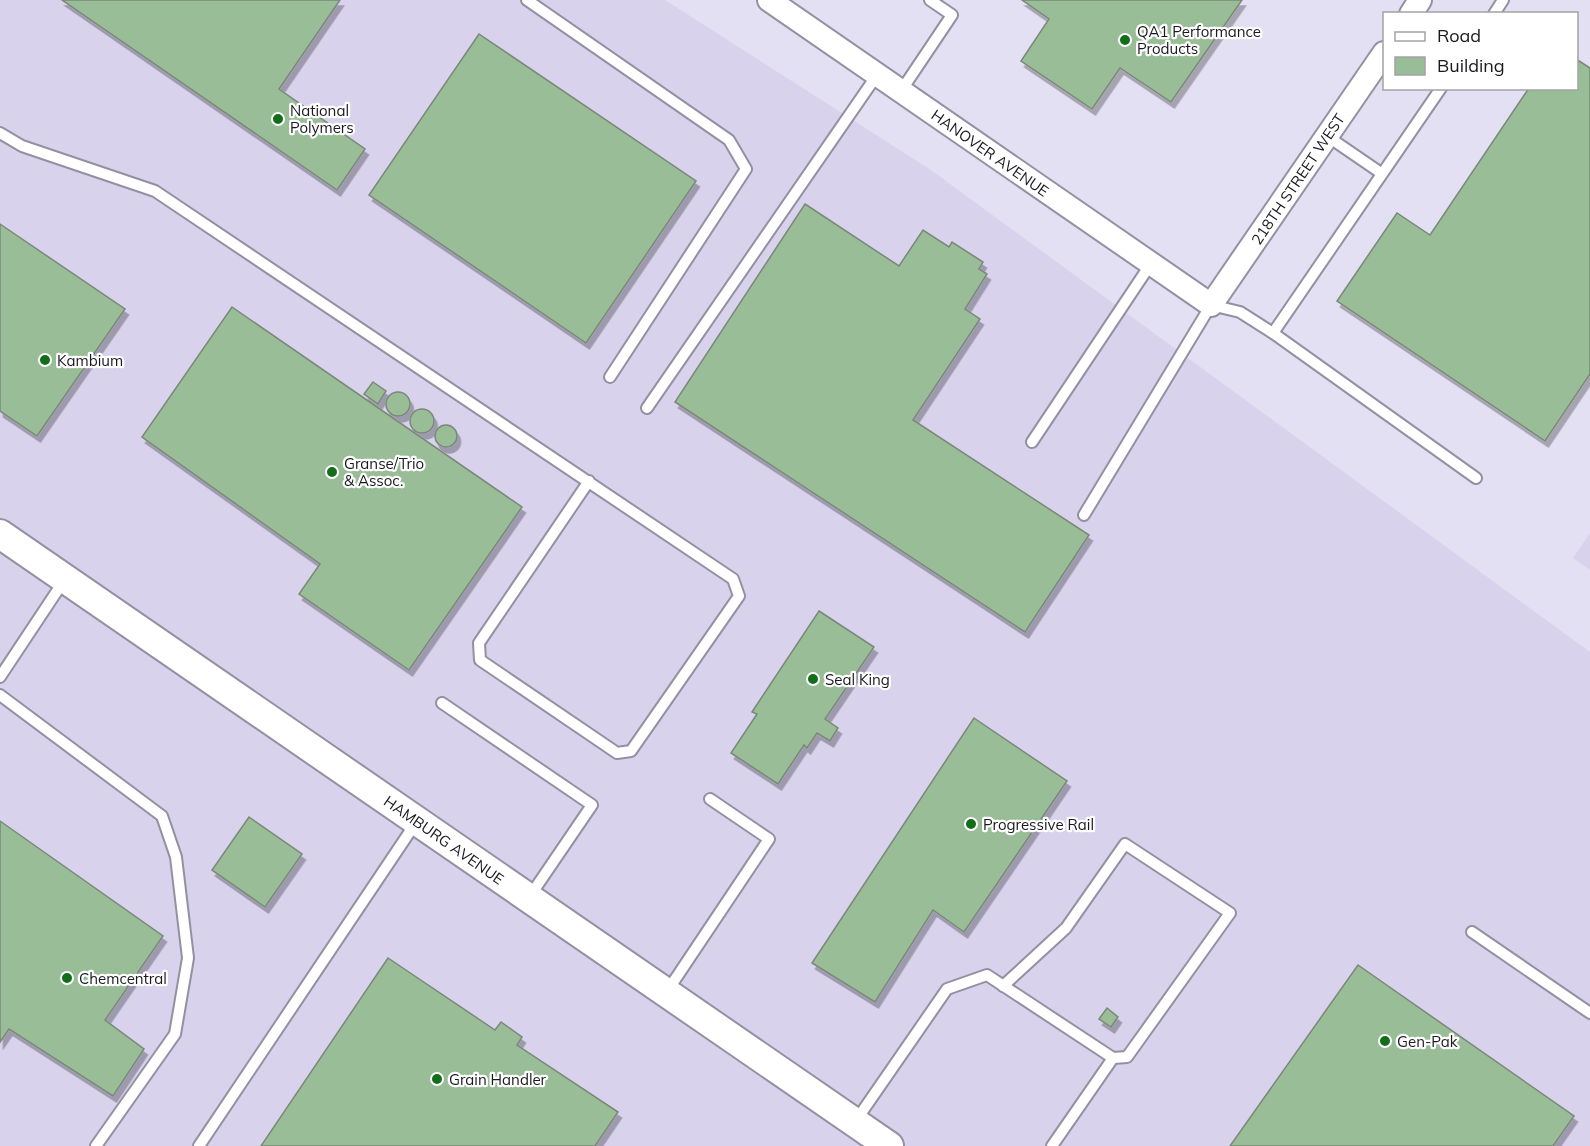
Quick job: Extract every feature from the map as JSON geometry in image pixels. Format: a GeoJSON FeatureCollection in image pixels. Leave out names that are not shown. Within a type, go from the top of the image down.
{"type":"FeatureCollection","features":[{"type":"Feature","properties":{"kind":"street","name":"HANOVER AVENUE"},"geometry":{"type":"LineString","coordinates":[[769,0],[1211,305]]}},
{"type":"Feature","properties":{"kind":"street","name":"218TH STREET WEST"},"geometry":{"type":"LineString","coordinates":[[1211,305],[1383,54]]}},
{"type":"Feature","properties":{"kind":"street","name":"HAMBURG AVENUE"},"geometry":{"type":"LineString","coordinates":[[0,534],[889,1146]]}},
{"type":"Feature","properties":{"kind":"lane"},"geometry":{"type":"LineString","coordinates":[[527,0],[729,141],[746,170],[610,377]]}},
{"type":"Feature","properties":{"kind":"lane"},"geometry":{"type":"LineString","coordinates":[[900,91],[952,15],[930,0]]}},
{"type":"Feature","properties":{"kind":"lane"},"geometry":{"type":"LineString","coordinates":[[647,408],[877,75]]}},
{"type":"Feature","properties":{"kind":"lane"},"geometry":{"type":"LineString","coordinates":[[1273,333],[1440,90]]}},
{"type":"Feature","properties":{"kind":"lane"},"geometry":{"type":"LineString","coordinates":[[0,133],[21,146],[155,191],[590,481],[733,579],[739,596],[631,751],[616,753],[480,660],[479,643],[590,481]]}},
{"type":"Feature","properties":{"kind":"lane"},"geometry":{"type":"LineString","coordinates":[[1327,136],[1381,173]]}},
{"type":"Feature","properties":{"kind":"lane"},"geometry":{"type":"LineString","coordinates":[[1032,442],[1150,265]]}},
{"type":"Feature","properties":{"kind":"lane"},"geometry":{"type":"LineString","coordinates":[[1084,515],[1211,305],[1240,312],[1273,333],[1476,478]]}},
{"type":"Feature","properties":{"kind":"lane"},"geometry":{"type":"LineString","coordinates":[[0,677],[65,579]]}},
{"type":"Feature","properties":{"kind":"lane"},"geometry":{"type":"LineString","coordinates":[[0,694],[162,816],[176,857],[188,958],[175,1034],[96,1146]]}},
{"type":"Feature","properties":{"kind":"lane"},"geometry":{"type":"LineString","coordinates":[[442,703],[592,805],[528,899]]}},
{"type":"Feature","properties":{"kind":"lane"},"geometry":{"type":"LineString","coordinates":[[666,993],[769,839],[710,799]]}},
{"type":"Feature","properties":{"kind":"lane"},"geometry":{"type":"LineString","coordinates":[[199,1146],[417,821]]}},
{"type":"Feature","properties":{"kind":"lane"},"geometry":{"type":"LineString","coordinates":[[855,1122],[947,989],[987,975],[1003,986],[1113,1058],[1127,1057],[1230,913],[1125,844],[1066,928],[1003,986]]}},
{"type":"Feature","properties":{"kind":"lane"},"geometry":{"type":"LineString","coordinates":[[1472,932],[1590,1013]]}},
{"type":"Feature","properties":{"kind":"lane"},"geometry":{"type":"LineString","coordinates":[[1052,1146],[1113,1058]]}},
{"type":"Feature","properties":{"kind":"shaded area"},"geometry":{"type":"Polygon","coordinates":[[[0,0],[665,0],[931,170],[1590,652],[1590,1146],[0,1146],[0,0]]]}},
{"type":"Feature","properties":{"kind":"shaded area"},"geometry":{"type":"Polygon","coordinates":[[[1590,533],[1590,570],[1573,558],[1590,533]]]}},
{"type":"Feature","properties":{"kind":"building","name":"National Polymers"},"geometry":{"type":"Polygon","coordinates":[[[62,0],[340,0],[279,89],[365,149],[337,190],[62,0]]]}},
{"type":"Feature","properties":{"kind":"building","name":"QA1 Performance Products"},"geometry":{"type":"Polygon","coordinates":[[[1022,0],[1242,0],[1171,102],[1120,68],[1092,109],[1021,61],[1049,19],[1022,0]]]}},
{"type":"Feature","properties":{"kind":"building"},"geometry":{"type":"Polygon","coordinates":[[[479,34],[696,181],[586,343],[369,195],[479,34]]]}},
{"type":"Feature","properties":{"kind":"building"},"geometry":{"type":"Polygon","coordinates":[[[1578,60],[1590,68],[1590,374],[1545,441],[1337,301],[1397,213],[1430,235],[1528,90],[1578,90],[1578,60]]]}},
{"type":"Feature","properties":{"kind":"building"},"geometry":{"type":"Polygon","coordinates":[[[805,204],[899,266],[923,230],[949,247],[952,242],[983,262],[979,269],[987,274],[965,309],[980,319],[913,420],[1089,535],[1025,632],[675,402],[805,204]]]}},
{"type":"Feature","properties":{"kind":"building","name":"Kambium"},"geometry":{"type":"Polygon","coordinates":[[[0,224],[125,309],[37,436],[0,411],[0,224]]]}},
{"type":"Feature","properties":{"kind":"building","name":"Granse/Trio & Assoc."},"geometry":{"type":"Polygon","coordinates":[[[232,307],[522,507],[409,670],[299,594],[320,564],[142,437],[232,307]]]}},
{"type":"Feature","properties":{"kind":"building"},"geometry":{"type":"Polygon","coordinates":[[[373,382],[386,391],[378,404],[364,394],[373,382]]]}},
{"type":"Feature","properties":{"kind":"building"},"geometry":{"type":"Polygon","coordinates":[[[398,392],[406,396],[410,404],[406,412],[398,416],[390,412],[386,404],[390,396],[398,392]]]}},
{"type":"Feature","properties":{"kind":"building"},"geometry":{"type":"Polygon","coordinates":[[[422,409],[427,410],[433,416],[433,426],[427,432],[422,433],[417,432],[411,426],[410,421],[411,416],[417,410],[422,409]]]}},
{"type":"Feature","properties":{"kind":"building"},"geometry":{"type":"Polygon","coordinates":[[[442,425],[450,425],[457,432],[457,440],[450,447],[442,447],[435,440],[435,432],[442,425]]]}},
{"type":"Feature","properties":{"kind":"building","name":"Seal King"},"geometry":{"type":"Polygon","coordinates":[[[819,611],[874,647],[825,719],[838,728],[830,741],[817,733],[807,748],[804,745],[778,784],[731,753],[757,714],[752,712],[819,611]]]}},
{"type":"Feature","properties":{"kind":"building","name":"Progressive Rail"},"geometry":{"type":"Polygon","coordinates":[[[974,718],[1067,781],[964,932],[933,910],[875,1002],[812,963],[974,718]]]}},
{"type":"Feature","properties":{"kind":"building"},"geometry":{"type":"Polygon","coordinates":[[[249,817],[302,854],[265,907],[212,870],[249,817]]]}},
{"type":"Feature","properties":{"kind":"building","name":"Chemcentral"},"geometry":{"type":"Polygon","coordinates":[[[0,821],[163,936],[105,1020],[144,1049],[113,1096],[9,1029],[0,1042],[0,821]]]}},
{"type":"Feature","properties":{"kind":"building","name":"Grain Handler"},"geometry":{"type":"Polygon","coordinates":[[[388,958],[495,1030],[501,1022],[522,1037],[517,1045],[618,1112],[595,1146],[261,1146],[388,958]]]}},
{"type":"Feature","properties":{"kind":"building","name":"Gen-Pak"},"geometry":{"type":"Polygon","coordinates":[[[1358,965],[1574,1116],[1553,1146],[1230,1146],[1358,965]]]}},
{"type":"Feature","properties":{"kind":"building"},"geometry":{"type":"Polygon","coordinates":[[[1107,1008],[1118,1017],[1111,1027],[1099,1019],[1107,1008]]]}},
{"type":"Feature","properties":{"kind":"place","name":"QA1 Performance Products"},"geometry":{"type":"Point","coordinates":[1125,40]}},
{"type":"Feature","properties":{"kind":"place","name":"National Polymers"},"geometry":{"type":"Point","coordinates":[278,119]}},
{"type":"Feature","properties":{"kind":"place","name":"Kambium"},"geometry":{"type":"Point","coordinates":[45,360]}},
{"type":"Feature","properties":{"kind":"place","name":"Granse/Trio & Assoc."},"geometry":{"type":"Point","coordinates":[332,472]}},
{"type":"Feature","properties":{"kind":"place","name":"Seal King"},"geometry":{"type":"Point","coordinates":[813,679]}},
{"type":"Feature","properties":{"kind":"place","name":"Progressive Rail"},"geometry":{"type":"Point","coordinates":[971,824]}},
{"type":"Feature","properties":{"kind":"place","name":"Chemcentral"},"geometry":{"type":"Point","coordinates":[67,978]}},
{"type":"Feature","properties":{"kind":"place","name":"Gen-Pak"},"geometry":{"type":"Point","coordinates":[1385,1041]}},
{"type":"Feature","properties":{"kind":"place","name":"Grain Handler"},"geometry":{"type":"Point","coordinates":[437,1079]}}]}
